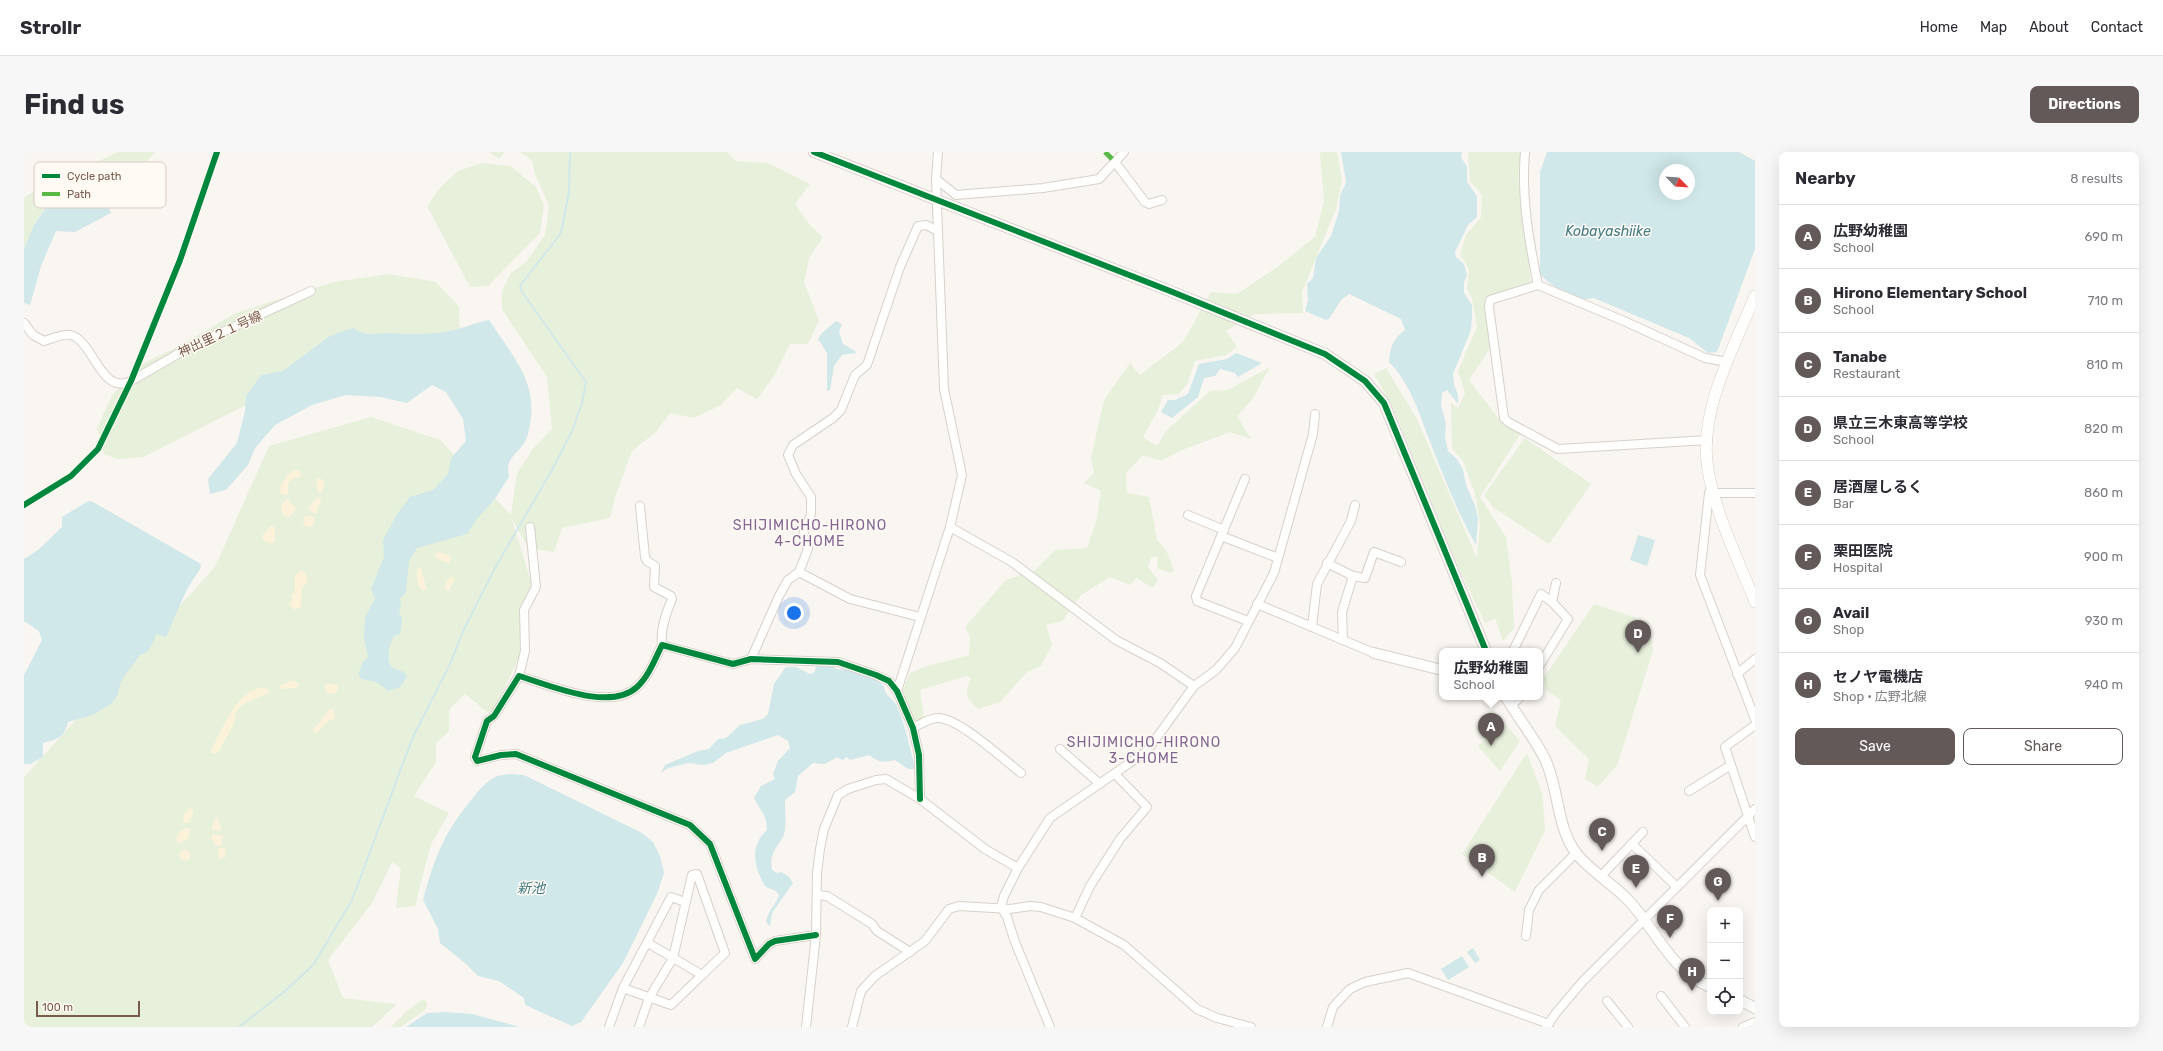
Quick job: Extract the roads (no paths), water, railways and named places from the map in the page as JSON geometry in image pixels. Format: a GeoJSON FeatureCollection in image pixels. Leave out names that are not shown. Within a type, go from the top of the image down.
{"type":"FeatureCollection","features":[{"type":"Feature","properties":{"kind":"main road"},"geometry":{"type":"LineString","coordinates":[[1755,296],[1728,362],[1710,416],[1708,440],[1708,469],[1713,492],[1755,602]]}},
{"type":"Feature","properties":{"kind":"street"},"geometry":{"type":"LineString","coordinates":[[814,152],[1326,354],[1365,381],[1384,403],[1485,648]]}},
{"type":"Feature","properties":{"kind":"street"},"geometry":{"type":"LineString","coordinates":[[897,691],[950,527],[962,475],[944,389],[936,179],[938,152]]}},
{"type":"Feature","properties":{"kind":"street"},"geometry":{"type":"LineString","coordinates":[[936,179],[956,195],[1043,188],[1099,179],[1109,170],[1124,152]]}},
{"type":"Feature","properties":{"kind":"street"},"geometry":{"type":"LineString","coordinates":[[1525,152],[1522,179],[1528,231],[1538,285]]}},
{"type":"Feature","properties":{"kind":"street"},"geometry":{"type":"LineString","coordinates":[[1115,162],[1145,202],[1150,204],[1162,200]]}},
{"type":"Feature","properties":{"kind":"street"},"geometry":{"type":"LineString","coordinates":[[751,659],[779,596],[788,580],[799,572],[808,549],[803,535],[811,514],[811,498],[796,474],[788,455],[793,445],[841,410],[856,375],[867,366],[900,267],[918,226],[926,225],[938,231]]}},
{"type":"Feature","properties":{"kind":"street"},"geometry":{"type":"LineString","coordinates":[[1708,440],[1558,449],[1508,422],[1504,418],[1489,307],[1490,300],[1538,285],[1624,321],[1705,358],[1728,362]]}},
{"type":"Feature","properties":{"kind":"street","name":"神出里２１号線"},"geometry":{"type":"LineString","coordinates":[[24,323],[33,335],[44,341],[69,334],[78,338],[111,382],[120,385],[131,381],[190,347],[311,291]]}},
{"type":"Feature","properties":{"kind":"street"},"geometry":{"type":"LineString","coordinates":[[1050,1027],[1015,942],[1007,918],[1001,907],[1004,896],[1018,868],[1050,818],[1147,751],[1194,686],[1216,670],[1230,654],[1274,573],[1313,434],[1315,414]]}},
{"type":"Feature","properties":{"kind":"street"},"geometry":{"type":"LineString","coordinates":[[1245,479],[1196,596],[1197,601],[1248,621]]}},
{"type":"Feature","properties":{"kind":"street"},"geometry":{"type":"LineString","coordinates":[[1755,493],[1709,493],[1700,575],[1755,719]]}},
{"type":"Feature","properties":{"kind":"street"},"geometry":{"type":"LineString","coordinates":[[1312,627],[1317,584],[1351,521],[1355,505]]}},
{"type":"Feature","properties":{"kind":"street"},"geometry":{"type":"LineString","coordinates":[[519,676],[580,695],[596,697],[627,694],[637,688],[645,678],[662,645],[663,626],[672,599],[671,596],[654,587],[656,566],[647,561],[645,557],[640,506]]}},
{"type":"Feature","properties":{"kind":"street"},"geometry":{"type":"LineString","coordinates":[[1188,515],[1278,558]]}},
{"type":"Feature","properties":{"kind":"street"},"geometry":{"type":"LineString","coordinates":[[530,527],[536,587],[524,610],[525,651],[519,676],[494,716],[487,721],[475,757],[477,761],[501,755],[516,754],[690,824],[710,844],[755,959],[769,944],[775,940],[816,935]]}},
{"type":"Feature","properties":{"kind":"street"},"geometry":{"type":"LineString","coordinates":[[950,527],[1012,562],[1116,640],[1160,663],[1194,686]]}},
{"type":"Feature","properties":{"kind":"street"},"geometry":{"type":"LineString","coordinates":[[1327,563],[1353,576],[1365,578],[1374,552],[1402,562]]}},
{"type":"Feature","properties":{"kind":"street"},"geometry":{"type":"LineString","coordinates":[[799,572],[850,599],[920,618]]}},
{"type":"Feature","properties":{"kind":"street"},"geometry":{"type":"LineString","coordinates":[[1343,640],[1342,612],[1353,576]]}},
{"type":"Feature","properties":{"kind":"street"},"geometry":{"type":"LineString","coordinates":[[1552,602],[1556,583]]}},
{"type":"Feature","properties":{"kind":"street"},"geometry":{"type":"LineString","coordinates":[[1514,648],[1541,594],[1552,602],[1568,619],[1543,660]]}},
{"type":"Feature","properties":{"kind":"street"},"geometry":{"type":"LineString","coordinates":[[1257,604],[1374,653],[1439,669]]}},
{"type":"Feature","properties":{"kind":"street"},"geometry":{"type":"LineString","coordinates":[[662,645],[733,664],[751,659],[838,662],[876,674],[889,681],[897,691],[913,728],[919,755],[920,799]]}},
{"type":"Feature","properties":{"kind":"street"},"geometry":{"type":"LineString","coordinates":[[1737,674],[1755,659]]}},
{"type":"Feature","properties":{"kind":"street"},"geometry":{"type":"LineString","coordinates":[[1509,701],[1544,758],[1554,786],[1562,824],[1576,853],[1628,900],[1644,920],[1665,951],[1694,977],[1707,985]]}},
{"type":"Feature","properties":{"kind":"street"},"geometry":{"type":"LineString","coordinates":[[913,728],[930,719],[940,718],[961,726],[1021,773]]}},
{"type":"Feature","properties":{"kind":"street"},"geometry":{"type":"LineString","coordinates":[[1755,725],[1725,747],[1755,837]]}},
{"type":"Feature","properties":{"kind":"street"},"geometry":{"type":"LineString","coordinates":[[1060,749],[1100,784]]}},
{"type":"Feature","properties":{"kind":"street"},"geometry":{"type":"LineString","coordinates":[[1689,790],[1731,765]]}},
{"type":"Feature","properties":{"kind":"street"},"geometry":{"type":"LineString","coordinates":[[1075,918],[1090,886],[1120,839],[1147,807],[1114,774]]}},
{"type":"Feature","properties":{"kind":"street"},"geometry":{"type":"LineString","coordinates":[[806,1027],[816,935],[820,849],[824,829],[838,795],[848,789],[876,780],[886,779],[920,799],[985,849],[1018,868]]}},
{"type":"Feature","properties":{"kind":"street"},"geometry":{"type":"LineString","coordinates":[[1327,1027],[1333,1007],[1350,989],[1365,982],[1408,973],[1548,1025],[1583,981],[1755,809]]}},
{"type":"Feature","properties":{"kind":"street"},"geometry":{"type":"LineString","coordinates":[[1601,876],[1643,832]]}},
{"type":"Feature","properties":{"kind":"street"},"geometry":{"type":"LineString","coordinates":[[1632,844],[1677,888]]}},
{"type":"Feature","properties":{"kind":"street"},"geometry":{"type":"LineString","coordinates":[[1526,936],[1529,910],[1539,890],[1576,853]]}},
{"type":"Feature","properties":{"kind":"street"},"geometry":{"type":"LineString","coordinates":[[623,988],[649,998],[671,1005],[725,953],[697,874],[692,875],[673,958],[649,998],[639,1027]]}},
{"type":"Feature","properties":{"kind":"street"},"geometry":{"type":"LineString","coordinates":[[817,895],[827,896],[872,924],[877,931],[910,952]]}},
{"type":"Feature","properties":{"kind":"street"},"geometry":{"type":"LineString","coordinates":[[609,1027],[627,978],[648,943],[671,897],[685,902]]}},
{"type":"Feature","properties":{"kind":"street"},"geometry":{"type":"LineString","coordinates":[[852,1027],[861,990],[875,976],[925,941],[949,909],[959,906],[980,908],[1001,907],[1010,909],[1030,906],[1041,907],[1075,918],[1124,946],[1197,1009],[1217,1018],[1251,1027]]}},
{"type":"Feature","properties":{"kind":"street"},"geometry":{"type":"LineString","coordinates":[[648,943],[702,975]]}},
{"type":"Feature","properties":{"kind":"street"},"geometry":{"type":"LineString","coordinates":[[1661,996],[1685,1027]]}},
{"type":"Feature","properties":{"kind":"street"},"geometry":{"type":"LineString","coordinates":[[1607,1001],[1628,1027]]}},
{"type":"Feature","properties":{"kind":"street"},"geometry":{"type":"LineString","coordinates":[[1743,1002],[1755,1008]]}},
{"type":"Feature","properties":{"kind":"street"},"geometry":{"type":"LineString","coordinates":[[1743,1027],[1755,1022]]}},
{"type":"Feature","properties":{"kind":"water"},"geometry":{"type":"Polygon","coordinates":[[[1341,152],[1462,152],[1461,157],[1467,167],[1467,182],[1477,196],[1477,217],[1468,225],[1455,252],[1456,257],[1464,264],[1467,275],[1464,282],[1464,293],[1472,305],[1471,330],[1453,374],[1454,385],[1458,395],[1458,404],[1447,390],[1442,393],[1441,405],[1446,424],[1445,437],[1448,451],[1457,459],[1463,470],[1466,485],[1475,506],[1478,518],[1476,545],[1463,520],[1441,470],[1409,390],[1397,371],[1389,362],[1390,352],[1395,340],[1405,330],[1401,319],[1349,294],[1341,300],[1329,319],[1326,320],[1305,311],[1308,300],[1307,284],[1313,278],[1316,258],[1331,236],[1339,211],[1340,196],[1346,182],[1341,152]]]}},
{"type":"Feature","properties":{"kind":"water","name":"Kobayashiike"},"geometry":{"type":"Polygon","coordinates":[[[1547,152],[1739,152],[1755,161],[1755,249],[1717,352],[1708,353],[1689,338],[1594,298],[1585,299],[1573,296],[1553,286],[1540,273],[1540,172],[1547,152]]]}},
{"type":"Feature","properties":{"kind":"water"},"geometry":{"type":"Polygon","coordinates":[[[46,208],[109,208],[111,213],[75,232],[56,231],[41,266],[30,305],[24,303],[24,249],[34,225],[46,208]]]}},
{"type":"Feature","properties":{"kind":"water"},"geometry":{"type":"Polygon","coordinates":[[[489,320],[519,365],[525,377],[531,402],[530,426],[526,440],[512,458],[508,466],[509,477],[494,500],[476,520],[467,534],[417,548],[409,561],[406,592],[400,599],[401,605],[399,611],[402,620],[400,634],[394,636],[388,656],[391,667],[404,672],[407,677],[400,687],[389,691],[376,682],[362,679],[358,675],[363,662],[368,657],[364,638],[365,617],[375,599],[371,589],[384,557],[383,540],[396,516],[410,497],[433,490],[448,474],[451,458],[466,441],[463,419],[446,392],[432,385],[407,403],[380,397],[346,395],[312,405],[275,425],[255,448],[248,465],[226,490],[210,494],[208,479],[237,443],[245,411],[246,396],[261,375],[283,371],[330,336],[353,328],[362,333],[370,334],[430,334],[450,331],[489,320]]]}},
{"type":"Feature","properties":{"kind":"water"},"geometry":{"type":"Polygon","coordinates":[[[836,321],[842,324],[839,332],[843,344],[856,353],[842,355],[834,366],[830,390],[827,391],[827,353],[818,339],[821,334],[836,321]]]}},
{"type":"Feature","properties":{"kind":"water"},"geometry":{"type":"Polygon","coordinates":[[[1236,353],[1262,363],[1238,377],[1235,373],[1220,369],[1215,376],[1204,378],[1198,397],[1172,418],[1161,412],[1168,400],[1175,400],[1188,394],[1199,364],[1227,359],[1236,353]]]}},
{"type":"Feature","properties":{"kind":"water"},"geometry":{"type":"Polygon","coordinates":[[[88,501],[93,502],[201,564],[200,569],[187,589],[166,637],[156,634],[154,641],[147,652],[140,655],[125,675],[120,684],[118,694],[112,703],[93,715],[68,722],[65,731],[60,737],[43,743],[43,757],[31,764],[24,764],[24,675],[42,640],[39,631],[24,621],[24,559],[38,550],[62,527],[62,517],[88,501]]]}},
{"type":"Feature","properties":{"kind":"water"},"geometry":{"type":"Polygon","coordinates":[[[1638,535],[1655,540],[1647,566],[1630,560],[1638,535]]]}},
{"type":"Feature","properties":{"kind":"water"},"geometry":{"type":"Polygon","coordinates":[[[816,664],[831,665],[841,670],[859,671],[872,677],[884,686],[885,692],[895,703],[900,713],[914,763],[914,769],[908,769],[895,760],[881,761],[869,755],[850,760],[847,757],[842,760],[837,757],[825,764],[813,763],[798,776],[795,792],[785,800],[784,834],[774,851],[771,863],[772,870],[777,873],[781,872],[789,877],[793,883],[772,913],[770,926],[766,922],[767,918],[779,895],[776,891],[766,887],[756,865],[756,850],[761,836],[767,830],[767,825],[764,816],[754,798],[761,786],[775,779],[773,774],[778,761],[790,748],[788,741],[778,735],[726,753],[713,763],[704,765],[688,763],[668,768],[661,773],[665,765],[698,751],[709,749],[718,739],[726,738],[740,725],[763,719],[768,714],[774,684],[786,667],[796,667],[810,674],[815,672],[816,664]]]}},
{"type":"Feature","properties":{"kind":"water","name":"新池"},"geometry":{"type":"Polygon","coordinates":[[[510,774],[524,775],[642,833],[653,842],[660,856],[664,873],[657,894],[623,963],[581,1022],[572,1026],[525,1005],[524,998],[499,981],[478,976],[465,963],[440,943],[438,929],[423,900],[441,846],[462,812],[485,784],[497,776],[510,774]]]}},
{"type":"Feature","properties":{"kind":"water"},"geometry":{"type":"Polygon","coordinates":[[[1473,948],[1480,960],[1475,963],[1467,952],[1473,948]]]}},
{"type":"Feature","properties":{"kind":"water"},"geometry":{"type":"Polygon","coordinates":[[[1462,956],[1469,967],[1448,980],[1441,969],[1462,956]]]}},
{"type":"Feature","properties":{"kind":"water"},"geometry":{"type":"Polygon","coordinates":[[[445,1012],[472,1014],[520,1027],[406,1027],[427,1013],[445,1012]]]}},
{"type":"Feature","properties":{"kind":"waterway"},"geometry":{"type":"LineString","coordinates":[[239,1027],[284,992],[314,964],[352,900],[412,739],[450,664],[463,631],[496,566],[552,470],[572,431],[582,403],[586,382],[522,292],[520,286],[561,233],[569,192],[570,152]]}},
{"type":"Feature","properties":{"kind":"place","name":"県立三木東高等学校"},"geometry":{"type":"Point","coordinates":[1638,653]}},
{"type":"Feature","properties":{"kind":"place","name":"広野幼稚園"},"geometry":{"type":"Point","coordinates":[1491,746]}},
{"type":"Feature","properties":{"kind":"place","name":"Tanabe"},"geometry":{"type":"Point","coordinates":[1602,851]}},
{"type":"Feature","properties":{"kind":"place","name":"Hirono Elementary School"},"geometry":{"type":"Point","coordinates":[1482,877]}},
{"type":"Feature","properties":{"kind":"place","name":"居酒屋しるく"},"geometry":{"type":"Point","coordinates":[1636,888]}},
{"type":"Feature","properties":{"kind":"place","name":"Avail"},"geometry":{"type":"Point","coordinates":[1718,901]}},
{"type":"Feature","properties":{"kind":"place","name":"栗田医院"},"geometry":{"type":"Point","coordinates":[1670,938]}},
{"type":"Feature","properties":{"kind":"place","name":"セノヤ電機店"},"geometry":{"type":"Point","coordinates":[1692,991]}},
{"type":"Feature","properties":{"kind":"district","name":"SHIJIMICHO-HIRONO 4-CHOME"},"geometry":{"type":"Point","coordinates":[810,534]}},
{"type":"Feature","properties":{"kind":"district","name":"SHIJIMICHO-HIRONO 3-CHOME"},"geometry":{"type":"Point","coordinates":[1144,750]}}]}
